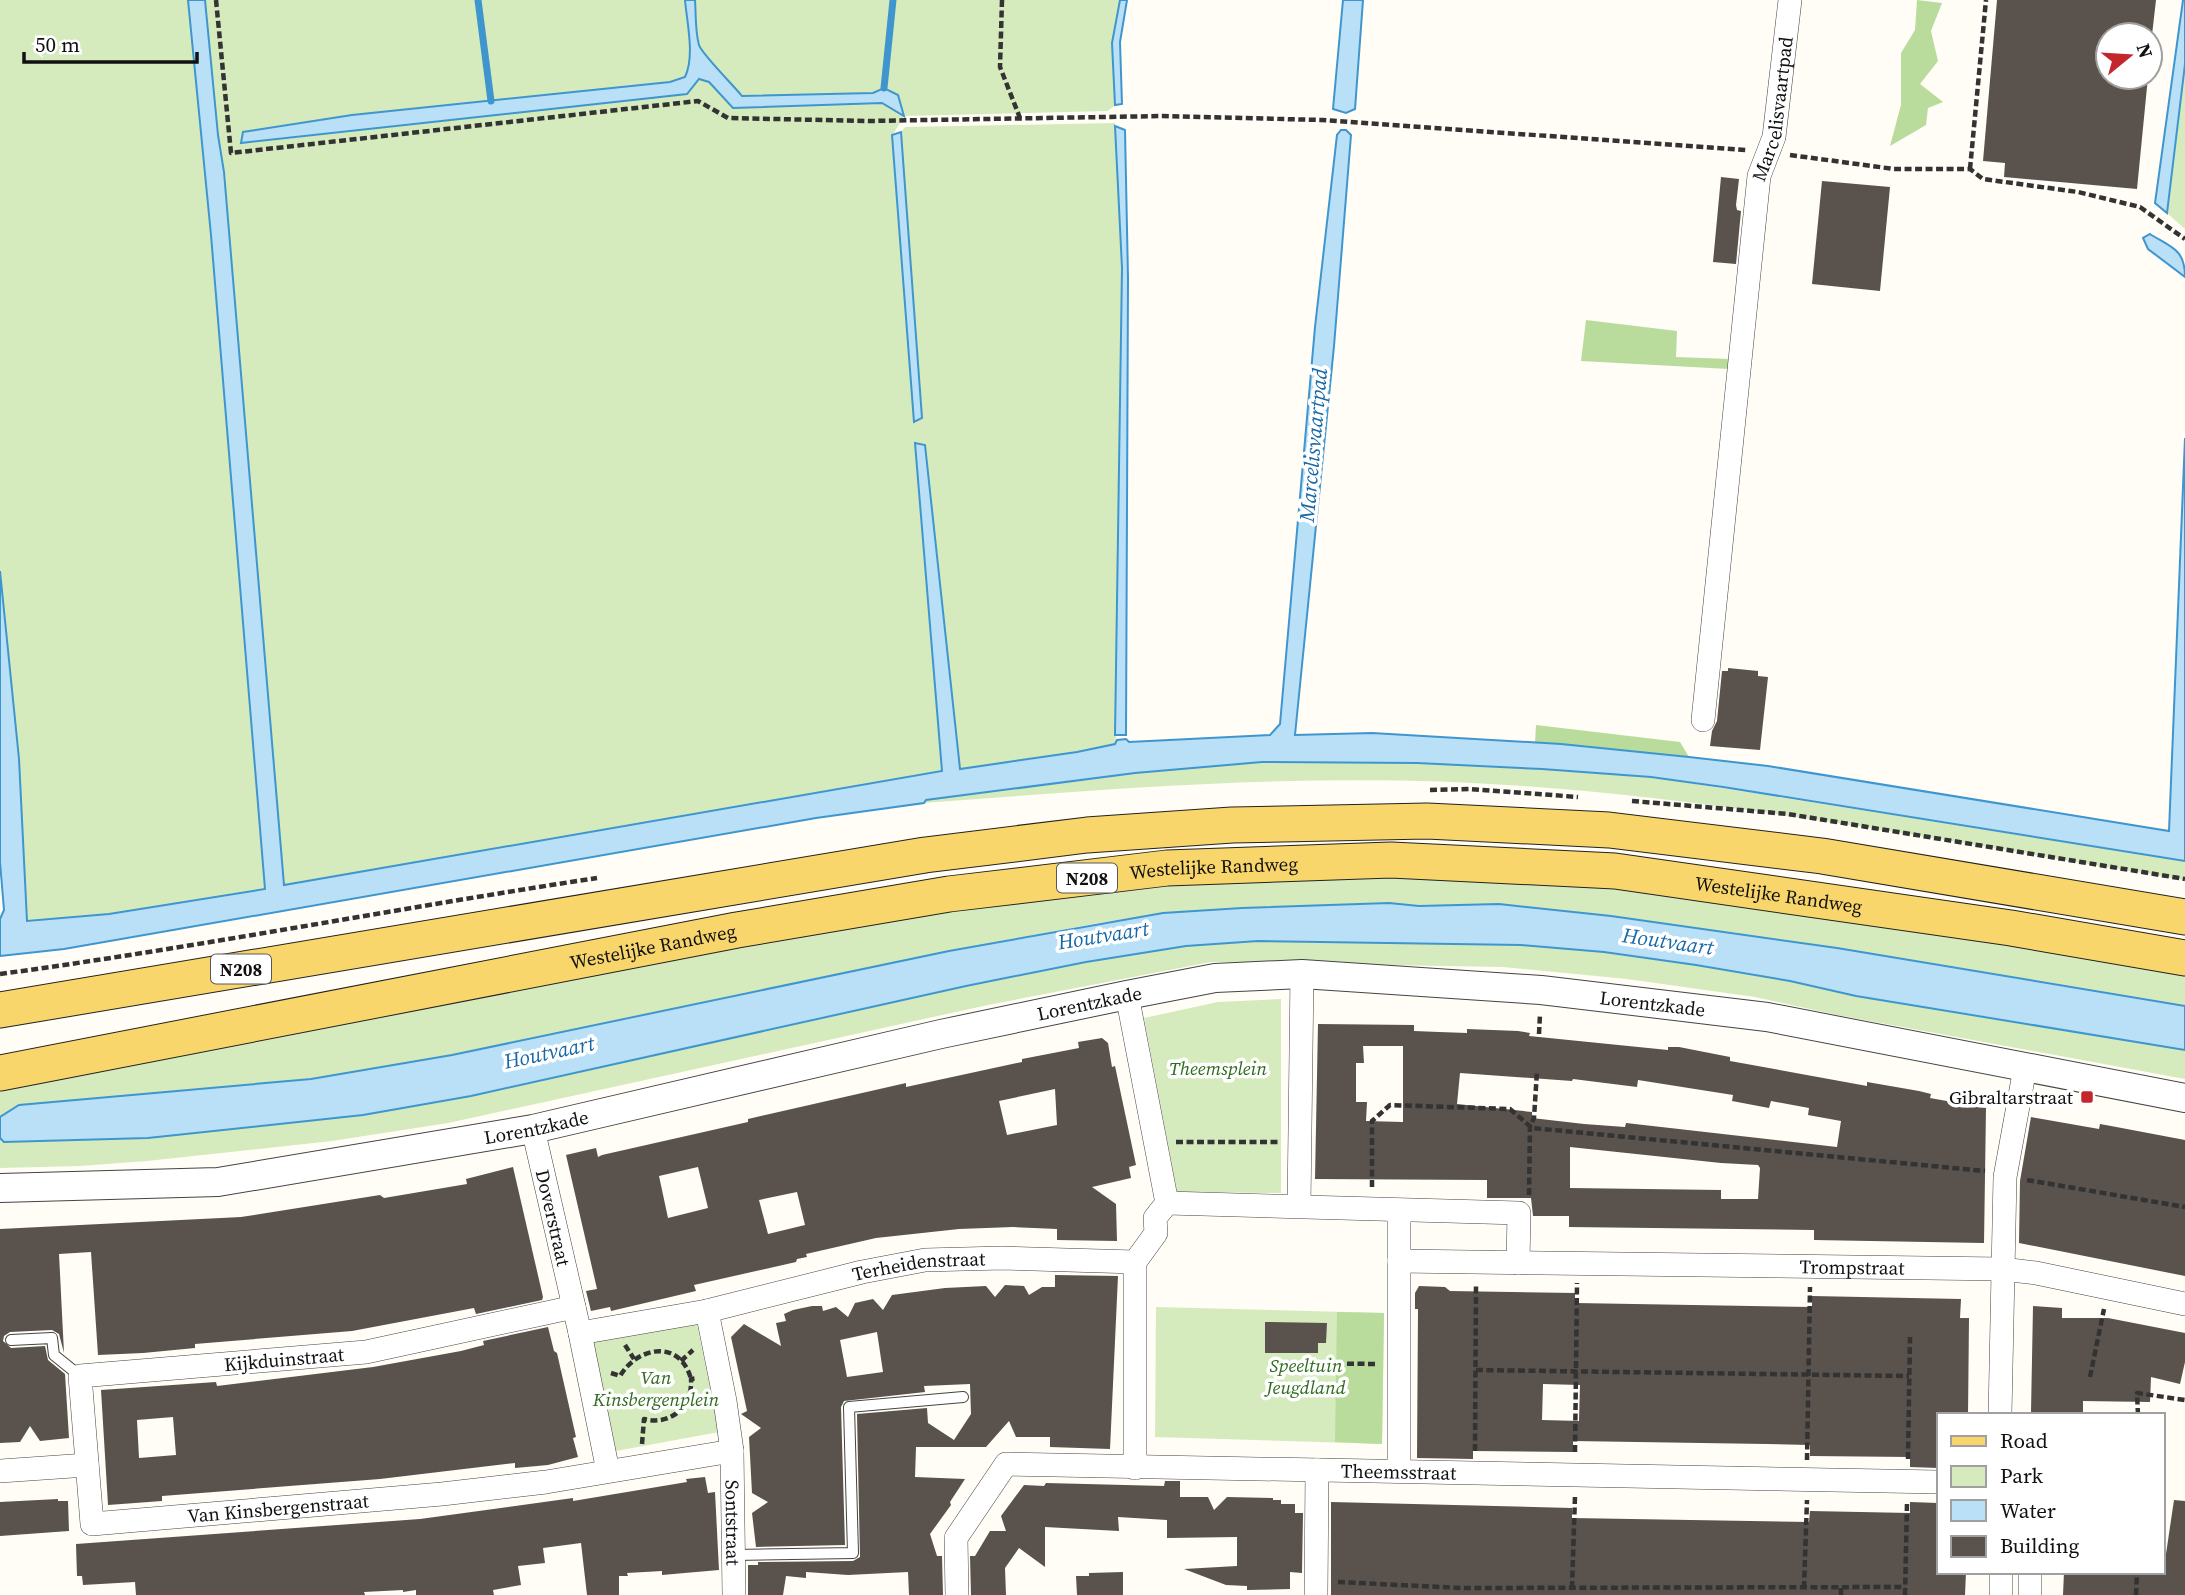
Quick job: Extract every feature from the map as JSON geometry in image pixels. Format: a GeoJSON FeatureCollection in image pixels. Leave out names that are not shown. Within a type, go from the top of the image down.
{"type":"FeatureCollection","features":[{"type":"Feature","properties":{"kind":"main road","name":"Westelijke Randweg"},"geometry":{"type":"LineString","coordinates":[[0,1010],[925,855],[1087,835],[1232,825],[1427,821],[1609,830],[1822,856],[2185,917]]}},
{"type":"Feature","properties":{"kind":"main road","name":"Westelijke Randweg"},"geometry":{"type":"LineString","coordinates":[[0,1073],[737,930],[949,894],[1167,868],[1391,860],[1615,872],[2011,928],[2185,958]]}},
{"type":"Feature","properties":{"kind":"street","name":"Marcelisvaartpad"},"geometry":{"type":"LineString","coordinates":[[1703,720],[1759,176],[1774,137],[1790,0]]}},
{"type":"Feature","properties":{"kind":"street","name":"Lorentzkade"},"geometry":{"type":"LineString","coordinates":[[0,1188],[218,1182],[533,1129],[941,1034],[1126,995],[1215,978],[1302,974],[1541,990],[1767,1017],[2185,1098]]}},
{"type":"Feature","properties":{"kind":"street"},"geometry":{"type":"LineString","coordinates":[[1299,1206],[1302,974]]}},
{"type":"Feature","properties":{"kind":"street"},"geometry":{"type":"LineString","coordinates":[[1126,995],[1167,1203]]}},
{"type":"Feature","properties":{"kind":"street"},"geometry":{"type":"LineString","coordinates":[[2000,1413],[2006,1174],[2025,1068]]}},
{"type":"Feature","properties":{"kind":"street","name":"Doverstraat"},"geometry":{"type":"LineString","coordinates":[[533,1129],[574,1307]]}},
{"type":"Feature","properties":{"kind":"street"},"geometry":{"type":"LineString","coordinates":[[1167,1203],[1519,1213],[1518,1263]]}},
{"type":"Feature","properties":{"kind":"street"},"geometry":{"type":"LineString","coordinates":[[1135,1468],[1135,1262],[1156,1233],[1155,1218],[1167,1203]]}},
{"type":"Feature","properties":{"kind":"street"},"geometry":{"type":"LineString","coordinates":[[1399,1210],[1399,1471]]}},
{"type":"Feature","properties":{"kind":"street","name":"Terheidenstraat"},"geometry":{"type":"LineString","coordinates":[[706,1311],[862,1272],[925,1260],[1002,1258],[1135,1262]]}},
{"type":"Feature","properties":{"kind":"street","name":"Trompstraat"},"geometry":{"type":"LineString","coordinates":[[1399,1261],[2002,1269],[2036,1273],[2185,1304]]}},
{"type":"Feature","properties":{"kind":"street"},"geometry":{"type":"LineString","coordinates":[[574,1307],[608,1471],[732,1451],[720,1373],[706,1311],[580,1333]]}},
{"type":"Feature","properties":{"kind":"street","name":"Kijkduinstraat"},"geometry":{"type":"LineString","coordinates":[[80,1376],[366,1352],[574,1307]]}},
{"type":"Feature","properties":{"kind":"street"},"geometry":{"type":"LineString","coordinates":[[0,1471],[87,1465],[80,1376]]}},
{"type":"Feature","properties":{"kind":"street","name":"Sontstraat"},"geometry":{"type":"LineString","coordinates":[[732,1451],[734,1595]]}},
{"type":"Feature","properties":{"kind":"street","name":"Theemsstraat"},"geometry":{"type":"LineString","coordinates":[[957,1595],[956,1538],[1006,1464],[1937,1482]]}},
{"type":"Feature","properties":{"kind":"street","name":"Van Kinsbergenstraat"},"geometry":{"type":"LineString","coordinates":[[87,1465],[92,1524],[442,1494],[546,1482],[608,1471]]}},
{"type":"Feature","properties":{"kind":"street"},"geometry":{"type":"LineString","coordinates":[[1316,1588],[1317,1470]]}},
{"type":"Feature","properties":{"kind":"street"},"geometry":{"type":"LineString","coordinates":[[2001,1574],[2001,1595]]}},
{"type":"Feature","properties":{"kind":"street"},"geometry":{"type":"LineString","coordinates":[[2030,1574],[2030,1595]]}},
{"type":"Feature","properties":{"kind":"lane"},"geometry":{"type":"LineString","coordinates":[[11,1340],[52,1338],[54,1355],[80,1376]]}},
{"type":"Feature","properties":{"kind":"lane"},"geometry":{"type":"LineString","coordinates":[[734,1555],[853,1553],[849,1407],[963,1397]]}},
{"type":"Feature","properties":{"kind":"path"},"geometry":{"type":"LineString","coordinates":[[216,0],[231,153],[698,101],[728,118],[881,121],[1163,116],[1322,120],[1768,152],[1894,169],[1970,169],[1983,178],[2078,192],[2140,207],[2185,239]]}},
{"type":"Feature","properties":{"kind":"path"},"geometry":{"type":"LineString","coordinates":[[1002,0],[1000,67],[1020,118]]}},
{"type":"Feature","properties":{"kind":"path"},"geometry":{"type":"LineString","coordinates":[[1970,169],[1986,0]]}},
{"type":"Feature","properties":{"kind":"path"},"geometry":{"type":"LineString","coordinates":[[1519,1213],[1528,1202],[1530,1126],[1534,1118],[1536,1071]]}},
{"type":"Feature","properties":{"kind":"path"},"geometry":{"type":"LineString","coordinates":[[1372,1209],[1372,1121],[1390,1105],[1510,1109],[1532,1128],[2006,1174],[2185,1207]]}},
{"type":"Feature","properties":{"kind":"path"},"geometry":{"type":"LineString","coordinates":[[1154,1143],[1300,1142]]}},
{"type":"Feature","properties":{"kind":"path"},"geometry":{"type":"LineString","coordinates":[[1475,1473],[1476,1262]]}},
{"type":"Feature","properties":{"kind":"path"},"geometry":{"type":"LineString","coordinates":[[1572,1588],[1577,1264]]}},
{"type":"Feature","properties":{"kind":"path"},"geometry":{"type":"LineString","coordinates":[[1804,1588],[1811,1268]]}},
{"type":"Feature","properties":{"kind":"path"},"geometry":{"type":"LineString","coordinates":[[2090,1377],[2108,1288]]}},
{"type":"Feature","properties":{"kind":"path"},"geometry":{"type":"LineString","coordinates":[[1905,1595],[1910,1337]]}},
{"type":"Feature","properties":{"kind":"path"},"geometry":{"type":"LineString","coordinates":[[586,1362],[620,1376],[625,1367],[640,1355],[659,1351],[681,1361],[689,1372],[691,1380],[688,1398],[676,1415],[659,1421],[644,1419],[641,1466]]}},
{"type":"Feature","properties":{"kind":"path"},"geometry":{"type":"LineString","coordinates":[[1284,1363],[1399,1364]]}},
{"type":"Feature","properties":{"kind":"path"},"geometry":{"type":"LineString","coordinates":[[1476,1370],[1909,1377]]}},
{"type":"Feature","properties":{"kind":"path"},"geometry":{"type":"LineString","coordinates":[[691,1380],[720,1373]]}},
{"type":"Feature","properties":{"kind":"path"},"geometry":{"type":"LineString","coordinates":[[2138,1413],[2137,1393],[2185,1400]]}},
{"type":"Feature","properties":{"kind":"path"},"geometry":{"type":"LineString","coordinates":[[2136,1595],[2137,1574]]}},
{"type":"Feature","properties":{"kind":"path"},"geometry":{"type":"LineString","coordinates":[[1316,1588],[1905,1587]]}},
{"type":"Feature","properties":{"kind":"path"},"geometry":{"type":"LineString","coordinates":[[1467,1588],[1467,1595]]}},
{"type":"Feature","properties":{"kind":"path"},"geometry":{"type":"LineString","coordinates":[[1841,1588],[1841,1595]]}},
{"type":"Feature","properties":{"kind":"green space"},"geometry":{"type":"Polygon","coordinates":[[[0,0],[188,0],[211,235],[265,889],[109,914],[27,921],[19,759],[0,571],[0,0]]]}},
{"type":"Feature","properties":{"kind":"green space"},"geometry":{"type":"Polygon","coordinates":[[[205,0],[685,0],[690,49],[686,77],[670,82],[352,115],[242,143],[342,132],[699,78],[709,82],[734,108],[882,103],[903,115],[884,88],[873,93],[742,96],[699,45],[695,0],[1120,0],[1112,43],[1115,105],[1108,111],[904,116],[892,136],[922,418],[901,132],[905,127],[1115,123],[1122,268],[1116,744],[960,769],[925,445],[916,443],[942,771],[284,885],[224,172],[205,0]]]}},
{"type":"Feature","properties":{"kind":"green space"},"geometry":{"type":"Polygon","coordinates":[[[1917,0],[1942,3],[1931,31],[1938,61],[1920,84],[1943,102],[1928,108],[1926,125],[1890,146],[1901,105],[1901,53],[1915,30],[1917,0]]]}},
{"type":"Feature","properties":{"kind":"green space"},"geometry":{"type":"Polygon","coordinates":[[[2185,64],[2185,229],[2167,213],[2185,64]]]}},
{"type":"Feature","properties":{"kind":"green space"},"geometry":{"type":"Polygon","coordinates":[[[1586,320],[1677,331],[1676,357],[1730,359],[1729,369],[1581,361],[1586,320]]]}},
{"type":"Feature","properties":{"kind":"green space"},"geometry":{"type":"Polygon","coordinates":[[[1536,725],[1680,742],[1689,757],[1535,743],[1536,725]]]}},
{"type":"Feature","properties":{"kind":"green space"},"geometry":{"type":"Polygon","coordinates":[[[1262,762],[1417,763],[1651,777],[2185,861],[2185,880],[1772,813],[1523,786],[1373,780],[1223,783],[924,803],[926,800],[1135,773],[1262,762]]]}},
{"type":"Feature","properties":{"kind":"green space"},"geometry":{"type":"Polygon","coordinates":[[[1228,873],[1471,875],[1684,891],[2185,974],[2185,1006],[1837,948],[1611,916],[1499,904],[1419,906],[1389,903],[1242,908],[1163,913],[1087,925],[949,951],[452,1055],[311,1079],[19,1105],[0,1117],[0,1092],[50,1079],[908,909],[1228,873]]]}},
{"type":"Feature","properties":{"kind":"green space"},"geometry":{"type":"Polygon","coordinates":[[[1258,941],[1521,945],[1604,952],[1696,965],[1790,981],[1856,996],[2185,1050],[2185,1079],[1837,1015],[1755,997],[1627,979],[1503,967],[1211,962],[988,1005],[448,1123],[332,1141],[147,1161],[0,1168],[0,1138],[4,1142],[148,1138],[363,1115],[471,1096],[1086,962],[1186,946],[1258,941]]]}},
{"type":"Feature","properties":{"kind":"green space","name":"Theemsplein"},"geometry":{"type":"Polygon","coordinates":[[[1281,999],[1281,1193],[1177,1192],[1144,1018],[1218,1002],[1281,999]]]}},
{"type":"Feature","properties":{"kind":"green space","name":"Speeltuin Jeugdland"},"geometry":{"type":"Polygon","coordinates":[[[1156,1307],[1384,1313],[1382,1444],[1155,1437],[1156,1307]]]}},
{"type":"Feature","properties":{"kind":"green space"},"geometry":{"type":"Polygon","coordinates":[[[1337,1312],[1384,1313],[1382,1444],[1335,1442],[1337,1312]]]}},
{"type":"Feature","properties":{"kind":"green space","name":"Van Kinsbergenplein"},"geometry":{"type":"Polygon","coordinates":[[[697,1324],[719,1432],[616,1451],[593,1342],[697,1324]]]}},
{"type":"Feature","properties":{"kind":"water"},"geometry":{"type":"Polygon","coordinates":[[[188,0],[205,0],[224,172],[284,885],[942,771],[915,443],[925,445],[960,769],[1077,752],[1126,739],[1129,742],[1270,735],[1280,724],[1315,327],[1337,135],[1341,130],[1346,130],[1351,135],[1334,346],[1295,735],[1372,733],[1561,744],[1689,757],[1768,766],[2169,831],[2185,438],[2185,861],[1651,777],[1417,763],[1262,762],[1135,773],[926,800],[924,803],[816,818],[64,949],[0,956],[0,919],[4,910],[0,862],[0,571],[19,759],[27,921],[109,914],[265,889],[211,235],[188,0]]]}},
{"type":"Feature","properties":{"kind":"water"},"geometry":{"type":"Polygon","coordinates":[[[685,0],[695,0],[697,34],[701,49],[742,96],[873,93],[884,88],[898,95],[904,116],[882,103],[733,108],[709,82],[699,79],[687,94],[241,143],[243,132],[352,115],[670,82],[685,77],[690,59],[685,0]]]}},
{"type":"Feature","properties":{"kind":"water"},"geometry":{"type":"Polygon","coordinates":[[[1120,0],[1127,0],[1120,42],[1122,104],[1115,105],[1112,43],[1120,0]]]}},
{"type":"Feature","properties":{"kind":"water"},"geometry":{"type":"Polygon","coordinates":[[[1343,0],[1363,0],[1355,109],[1346,113],[1333,109],[1343,0]]]}},
{"type":"Feature","properties":{"kind":"water"},"geometry":{"type":"Polygon","coordinates":[[[2183,0],[2185,64],[2167,213],[2155,203],[2183,0]]]}},
{"type":"Feature","properties":{"kind":"water"},"geometry":{"type":"Polygon","coordinates":[[[1115,126],[1125,130],[1128,278],[1126,735],[1115,735],[1122,268],[1115,126]]]}},
{"type":"Feature","properties":{"kind":"water"},"geometry":{"type":"Polygon","coordinates":[[[901,132],[922,418],[914,422],[892,135],[901,132]]]}},
{"type":"Feature","properties":{"kind":"water"},"geometry":{"type":"Polygon","coordinates":[[[2150,234],[2176,250],[2183,260],[2185,277],[2148,249],[2143,238],[2150,234]]]}},
{"type":"Feature","properties":{"kind":"water","name":"Houtvaart"},"geometry":{"type":"Polygon","coordinates":[[[1389,903],[1419,906],[1499,904],[1611,916],[1837,948],[2185,1006],[2185,1050],[1856,996],[1790,981],[1696,965],[1604,952],[1521,945],[1258,941],[1186,946],[1086,962],[471,1096],[363,1115],[148,1138],[4,1142],[0,1138],[0,1117],[19,1105],[311,1079],[452,1055],[949,951],[1163,913],[1389,903]]]}},
{"type":"Feature","properties":{"kind":"building"},"geometry":{"type":"Polygon","coordinates":[[[1997,0],[2156,0],[2154,21],[2094,21],[2094,91],[2147,91],[2137,189],[2004,177],[2005,163],[1983,161],[1997,0]]]}},
{"type":"Feature","properties":{"kind":"building"},"geometry":{"type":"Polygon","coordinates":[[[1721,177],[1739,179],[1736,205],[1737,210],[1741,211],[1736,264],[1713,262],[1721,177]]]}},
{"type":"Feature","properties":{"kind":"building"},"geometry":{"type":"Polygon","coordinates":[[[1822,181],[1890,187],[1880,291],[1812,284],[1822,181]]]}},
{"type":"Feature","properties":{"kind":"building"},"geometry":{"type":"Polygon","coordinates":[[[1728,668],[1758,671],[1758,676],[1768,677],[1760,750],[1710,746],[1712,731],[1717,721],[1722,671],[1728,671],[1728,668]]]}},
{"type":"Feature","properties":{"kind":"building"},"geometry":{"type":"Polygon","coordinates":[[[1318,1024],[1414,1025],[1414,1031],[1467,1033],[1467,1029],[1518,1031],[1530,1033],[1529,1036],[1668,1050],[1668,1047],[1679,1047],[1730,1057],[1730,1061],[1867,1086],[1867,1082],[1919,1091],[1931,1094],[1930,1098],[1986,1108],[1984,1243],[1814,1240],[1814,1230],[1569,1227],[1569,1216],[1533,1216],[1531,1198],[1487,1198],[1487,1180],[1315,1179],[1318,1024]],[[1363,1046],[1364,1063],[1356,1063],[1356,1102],[1367,1102],[1366,1121],[1403,1122],[1403,1046],[1363,1046]],[[1460,1073],[1457,1104],[1532,1112],[1532,1118],[1584,1124],[1625,1127],[1626,1123],[1837,1147],[1841,1121],[1808,1115],[1809,1108],[1771,1101],[1769,1108],[1732,1101],[1733,1095],[1638,1080],[1637,1087],[1573,1079],[1460,1073]],[[1570,1147],[1570,1188],[1721,1190],[1721,1199],[1758,1199],[1760,1168],[1758,1165],[1570,1147]]]}},
{"type":"Feature","properties":{"kind":"building"},"geometry":{"type":"Polygon","coordinates":[[[1102,1038],[1108,1043],[1136,1165],[1129,1167],[1131,1178],[1092,1187],[1116,1204],[1117,1241],[1057,1240],[1057,1229],[1013,1227],[959,1229],[876,1238],[806,1254],[807,1257],[797,1259],[796,1262],[694,1285],[696,1291],[611,1311],[610,1307],[591,1311],[586,1291],[597,1289],[566,1155],[596,1148],[598,1157],[906,1083],[906,1087],[1022,1062],[1022,1059],[1079,1048],[1078,1042],[1102,1038]],[[1055,1089],[999,1101],[1007,1135],[1057,1125],[1055,1089]],[[698,1167],[659,1176],[668,1218],[708,1208],[698,1167]],[[797,1192],[759,1200],[768,1234],[805,1225],[797,1192]]]}},
{"type":"Feature","properties":{"kind":"building"},"geometry":{"type":"Polygon","coordinates":[[[2031,1117],[2099,1129],[2100,1124],[2185,1140],[2185,1276],[2019,1243],[2020,1181],[2031,1117]]]}},
{"type":"Feature","properties":{"kind":"building"},"geometry":{"type":"Polygon","coordinates":[[[513,1167],[543,1297],[542,1300],[476,1314],[474,1308],[352,1331],[195,1344],[195,1348],[143,1353],[98,1355],[91,1252],[59,1254],[64,1353],[59,1334],[52,1330],[10,1332],[4,1336],[3,1341],[11,1348],[45,1346],[48,1360],[65,1374],[69,1438],[40,1441],[30,1426],[20,1442],[0,1443],[0,1229],[241,1217],[467,1184],[466,1179],[513,1167]]]}},
{"type":"Feature","properties":{"kind":"building"},"geometry":{"type":"Polygon","coordinates":[[[1055,1275],[1118,1276],[1110,1449],[1050,1447],[1050,1437],[1016,1437],[1009,1421],[986,1447],[916,1447],[915,1477],[965,1479],[950,1502],[951,1505],[930,1534],[937,1556],[942,1556],[943,1595],[909,1595],[908,1572],[848,1575],[806,1572],[806,1578],[786,1576],[783,1595],[748,1595],[748,1565],[758,1565],[758,1562],[853,1561],[860,1557],[857,1414],[927,1408],[928,1423],[954,1440],[971,1414],[970,1384],[924,1386],[925,1392],[844,1401],[841,1407],[845,1545],[756,1547],[752,1513],[768,1502],[752,1493],[749,1437],[761,1428],[741,1414],[747,1411],[731,1337],[744,1324],[781,1346],[776,1323],[786,1321],[784,1314],[812,1306],[822,1306],[823,1311],[836,1307],[848,1317],[855,1303],[873,1299],[883,1310],[892,1295],[986,1286],[995,1297],[1005,1285],[1024,1286],[1029,1295],[1042,1287],[1055,1287],[1055,1275]],[[877,1332],[840,1340],[847,1377],[883,1372],[877,1332]]]}},
{"type":"Feature","properties":{"kind":"building"},"geometry":{"type":"Polygon","coordinates":[[[1419,1286],[1445,1287],[1450,1291],[1575,1293],[1575,1303],[1812,1307],[1812,1296],[1961,1299],[1960,1318],[1969,1318],[1968,1413],[1937,1413],[1937,1468],[1910,1467],[1910,1457],[1810,1456],[1810,1445],[1766,1444],[1573,1441],[1573,1452],[1473,1451],[1473,1459],[1417,1458],[1418,1309],[1415,1309],[1415,1293],[1419,1286]],[[1543,1384],[1542,1420],[1579,1421],[1580,1385],[1543,1384]]]}},
{"type":"Feature","properties":{"kind":"building"},"geometry":{"type":"Polygon","coordinates":[[[2033,1306],[2062,1308],[2062,1318],[2108,1318],[2185,1333],[2185,1362],[2180,1384],[2151,1377],[2150,1402],[2083,1401],[2083,1413],[2031,1412],[2033,1306]]]}},
{"type":"Feature","properties":{"kind":"building"},"geometry":{"type":"Polygon","coordinates":[[[1265,1322],[1327,1323],[1326,1343],[1318,1343],[1318,1353],[1265,1353],[1265,1322]]]}},
{"type":"Feature","properties":{"kind":"building"},"geometry":{"type":"Polygon","coordinates":[[[548,1327],[554,1351],[557,1353],[578,1457],[548,1465],[515,1468],[515,1463],[380,1479],[162,1496],[162,1501],[108,1505],[101,1390],[216,1382],[217,1386],[373,1367],[461,1351],[484,1345],[483,1341],[548,1327]],[[173,1417],[137,1420],[139,1458],[176,1455],[173,1417]]]}},
{"type":"Feature","properties":{"kind":"building"},"geometry":{"type":"Polygon","coordinates":[[[705,1477],[708,1493],[715,1492],[719,1570],[662,1575],[662,1571],[627,1573],[628,1576],[619,1576],[619,1595],[587,1595],[581,1543],[543,1548],[545,1563],[518,1566],[521,1585],[493,1590],[494,1595],[416,1595],[416,1590],[403,1590],[364,1592],[365,1595],[136,1595],[135,1582],[83,1585],[82,1576],[77,1576],[76,1544],[420,1519],[573,1498],[573,1501],[705,1477]]]}},
{"type":"Feature","properties":{"kind":"building"},"geometry":{"type":"Polygon","coordinates":[[[1165,1481],[1180,1481],[1180,1497],[1208,1497],[1214,1510],[1227,1497],[1273,1498],[1281,1500],[1281,1504],[1295,1504],[1295,1513],[1303,1513],[1302,1573],[1290,1572],[1290,1589],[1247,1590],[1247,1586],[1226,1585],[1184,1569],[1237,1566],[1237,1537],[1167,1538],[1167,1520],[1118,1517],[1119,1531],[1045,1527],[1045,1567],[1019,1548],[1005,1568],[1006,1595],[971,1595],[970,1556],[975,1556],[990,1531],[1006,1531],[1001,1516],[1024,1485],[1044,1486],[1046,1483],[1164,1486],[1165,1481]]]}},
{"type":"Feature","properties":{"kind":"building"},"geometry":{"type":"Polygon","coordinates":[[[58,1499],[68,1501],[69,1531],[0,1536],[0,1502],[58,1499]]]}},
{"type":"Feature","properties":{"kind":"building"},"geometry":{"type":"Polygon","coordinates":[[[2174,1500],[2185,1501],[2185,1595],[2063,1595],[2064,1574],[2164,1574],[2174,1500]]]}},
{"type":"Feature","properties":{"kind":"building"},"geometry":{"type":"Polygon","coordinates":[[[1331,1502],[1572,1508],[1572,1518],[1809,1522],[1810,1511],[1910,1513],[1910,1502],[1937,1503],[1937,1574],[1966,1574],[1965,1595],[1331,1595],[1331,1502]]]}},
{"type":"Feature","properties":{"kind":"building"},"geometry":{"type":"Polygon","coordinates":[[[1123,1572],[1123,1595],[1077,1595],[1076,1576],[1123,1572]]]}},
{"type":"Feature","properties":{"kind":"waterway"},"geometry":{"type":"LineString","coordinates":[[478,0],[491,101]]}},
{"type":"Feature","properties":{"kind":"waterway"},"geometry":{"type":"LineString","coordinates":[[884,88],[893,0]]}},
{"type":"Feature","properties":{"kind":"place","name":"Gibraltarstraat"},"geometry":{"type":"Point","coordinates":[2087,1097]}}]}
